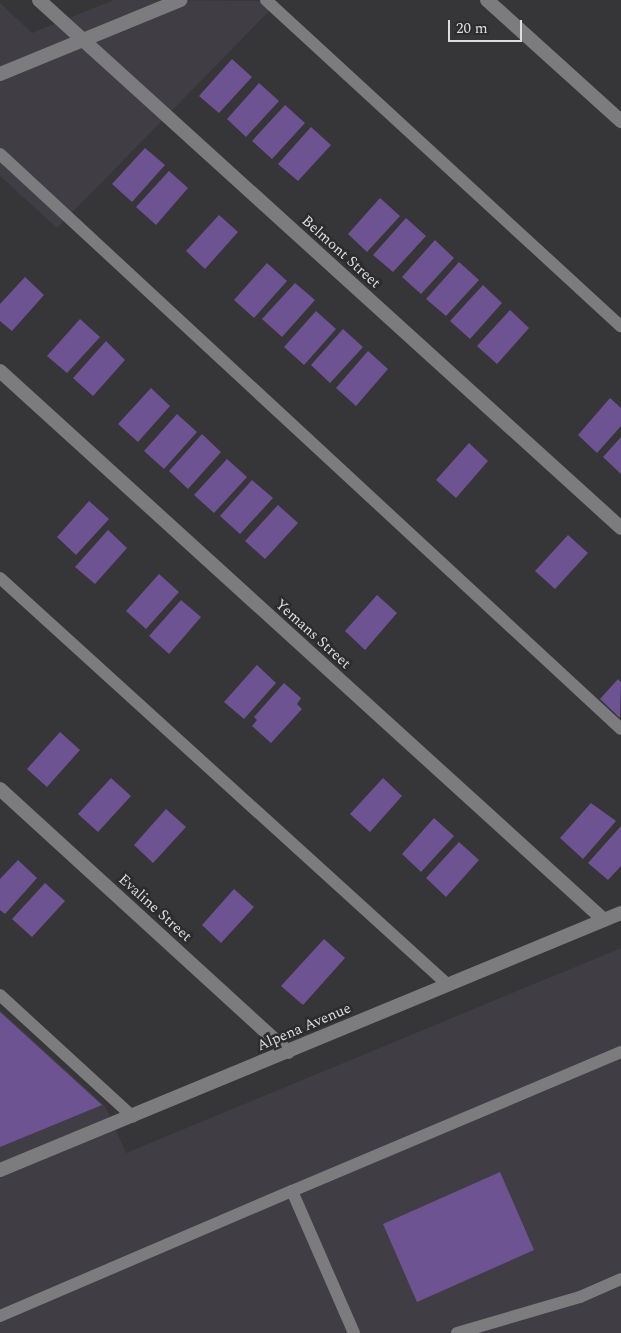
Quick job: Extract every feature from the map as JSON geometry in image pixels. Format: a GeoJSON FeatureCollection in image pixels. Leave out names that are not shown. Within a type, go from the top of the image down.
{"type":"FeatureCollection","features":[{"type":"Feature","properties":{"kind":"street","name":"Belmont Street"},"geometry":{"type":"LineString","coordinates":[[39,0],[621,528]]}},
{"type":"Feature","properties":{"kind":"street"},"geometry":{"type":"LineString","coordinates":[[0,74],[180,0]]}},
{"type":"Feature","properties":{"kind":"street"},"geometry":{"type":"LineString","coordinates":[[487,0],[621,121]]}},
{"type":"Feature","properties":{"kind":"street","name":"Yemans Street"},"geometry":{"type":"LineString","coordinates":[[0,371],[604,920]]}},
{"type":"Feature","properties":{"kind":"street","name":"Evaline Street"},"geometry":{"type":"LineString","coordinates":[[0,789],[288,1052]]}},
{"type":"Feature","properties":{"kind":"street","name":"Alpena Avenue"},"geometry":{"type":"LineString","coordinates":[[0,1170],[621,913]]}},
{"type":"Feature","properties":{"kind":"lane"},"geometry":{"type":"LineString","coordinates":[[266,0],[621,326]]}},
{"type":"Feature","properties":{"kind":"lane"},"geometry":{"type":"LineString","coordinates":[[0,154],[621,729]]}},
{"type":"Feature","properties":{"kind":"lane"},"geometry":{"type":"LineString","coordinates":[[0,578],[448,985]]}},
{"type":"Feature","properties":{"kind":"lane"},"geometry":{"type":"LineString","coordinates":[[0,996],[132,1116]]}},
{"type":"Feature","properties":{"kind":"lane"},"geometry":{"type":"LineString","coordinates":[[0,1316],[621,1052]]}},
{"type":"Feature","properties":{"kind":"lane"},"geometry":{"type":"LineString","coordinates":[[292,1191],[354,1333]]}},
{"type":"Feature","properties":{"kind":"lane"},"geometry":{"type":"LineString","coordinates":[[457,1333],[580,1297],[621,1279]]}},
{"type":"Feature","properties":{"kind":"shaded area"},"geometry":{"type":"Polygon","coordinates":[[[114,0],[279,1],[57,228],[0,176],[0,3],[32,33],[114,0]]]}},
{"type":"Feature","properties":{"kind":"shaded area"},"geometry":{"type":"Polygon","coordinates":[[[621,948],[621,1333],[0,1333],[0,1010],[105,1106],[126,1153],[621,948]]]}},
{"type":"Feature","properties":{"kind":"building"},"geometry":{"type":"Polygon","coordinates":[[[232,59],[252,77],[219,113],[199,96],[232,59]]]}},
{"type":"Feature","properties":{"kind":"building"},"geometry":{"type":"Polygon","coordinates":[[[259,83],[279,101],[246,137],[227,119],[259,83]]]}},
{"type":"Feature","properties":{"kind":"building"},"geometry":{"type":"Polygon","coordinates":[[[285,105],[305,123],[272,159],[252,141],[285,105]]]}},
{"type":"Feature","properties":{"kind":"building"},"geometry":{"type":"Polygon","coordinates":[[[311,127],[331,145],[298,181],[278,164],[311,127]]]}},
{"type":"Feature","properties":{"kind":"building"},"geometry":{"type":"Polygon","coordinates":[[[145,148],[165,165],[132,202],[112,184],[145,148]]]}},
{"type":"Feature","properties":{"kind":"building"},"geometry":{"type":"Polygon","coordinates":[[[169,171],[188,188],[156,225],[136,207],[169,171]]]}},
{"type":"Feature","properties":{"kind":"building"},"geometry":{"type":"Polygon","coordinates":[[[380,198],[400,216],[367,252],[348,234],[380,198]]]}},
{"type":"Feature","properties":{"kind":"building"},"geometry":{"type":"Polygon","coordinates":[[[219,215],[238,232],[205,269],[186,251],[219,215]]]}},
{"type":"Feature","properties":{"kind":"building"},"geometry":{"type":"Polygon","coordinates":[[[406,218],[426,236],[393,272],[373,255],[406,218]]]}},
{"type":"Feature","properties":{"kind":"building"},"geometry":{"type":"Polygon","coordinates":[[[435,240],[454,258],[421,294],[402,277],[435,240]]]}},
{"type":"Feature","properties":{"kind":"building"},"geometry":{"type":"Polygon","coordinates":[[[459,262],[479,280],[446,316],[426,299],[459,262]]]}},
{"type":"Feature","properties":{"kind":"building"},"geometry":{"type":"Polygon","coordinates":[[[267,263],[287,281],[254,318],[234,300],[267,263]]]}},
{"type":"Feature","properties":{"kind":"building"},"geometry":{"type":"Polygon","coordinates":[[[25,277],[44,295],[12,331],[0,321],[0,304],[25,277]]]}},
{"type":"Feature","properties":{"kind":"building"},"geometry":{"type":"Polygon","coordinates":[[[295,283],[315,300],[282,337],[262,319],[295,283]]]}},
{"type":"Feature","properties":{"kind":"building"},"geometry":{"type":"Polygon","coordinates":[[[483,285],[502,303],[470,339],[450,321],[483,285]]]}},
{"type":"Feature","properties":{"kind":"building"},"geometry":{"type":"Polygon","coordinates":[[[510,310],[529,328],[497,364],[477,346],[510,310]]]}},
{"type":"Feature","properties":{"kind":"building"},"geometry":{"type":"Polygon","coordinates":[[[316,311],[336,329],[304,365],[284,347],[316,311]]]}},
{"type":"Feature","properties":{"kind":"building"},"geometry":{"type":"Polygon","coordinates":[[[80,319],[100,337],[67,373],[47,356],[80,319]]]}},
{"type":"Feature","properties":{"kind":"building"},"geometry":{"type":"Polygon","coordinates":[[[343,329],[363,347],[330,383],[311,365],[343,329]]]}},
{"type":"Feature","properties":{"kind":"building"},"geometry":{"type":"Polygon","coordinates":[[[106,341],[125,360],[93,396],[73,378],[106,341]]]}},
{"type":"Feature","properties":{"kind":"building"},"geometry":{"type":"Polygon","coordinates":[[[368,351],[388,369],[356,406],[336,388],[368,351]]]}},
{"type":"Feature","properties":{"kind":"building"},"geometry":{"type":"Polygon","coordinates":[[[151,388],[170,406],[138,442],[118,424],[151,388]]]}},
{"type":"Feature","properties":{"kind":"building"},"geometry":{"type":"Polygon","coordinates":[[[610,398],[621,408],[621,426],[597,453],[578,435],[610,398]]]}},
{"type":"Feature","properties":{"kind":"building"},"geometry":{"type":"Polygon","coordinates":[[[177,414],[197,432],[164,469],[144,451],[177,414]]]}},
{"type":"Feature","properties":{"kind":"building"},"geometry":{"type":"Polygon","coordinates":[[[202,434],[221,452],[188,489],[169,471],[202,434]]]}},
{"type":"Feature","properties":{"kind":"building"},"geometry":{"type":"Polygon","coordinates":[[[621,437],[621,474],[603,457],[621,437]]]}},
{"type":"Feature","properties":{"kind":"building"},"geometry":{"type":"Polygon","coordinates":[[[469,443],[488,461],[456,498],[436,480],[469,443]]]}},
{"type":"Feature","properties":{"kind":"building"},"geometry":{"type":"Polygon","coordinates":[[[227,459],[247,477],[214,513],[194,495],[227,459]]]}},
{"type":"Feature","properties":{"kind":"building"},"geometry":{"type":"Polygon","coordinates":[[[252,480],[273,498],[240,534],[220,516],[252,480]]]}},
{"type":"Feature","properties":{"kind":"building"},"geometry":{"type":"Polygon","coordinates":[[[89,501],[109,519],[76,555],[57,537],[89,501]]]}},
{"type":"Feature","properties":{"kind":"building"},"geometry":{"type":"Polygon","coordinates":[[[278,505],[298,523],[265,559],[245,541],[278,505]]]}},
{"type":"Feature","properties":{"kind":"building"},"geometry":{"type":"Polygon","coordinates":[[[108,530],[127,548],[95,584],[75,567],[108,530]]]}},
{"type":"Feature","properties":{"kind":"building"},"geometry":{"type":"Polygon","coordinates":[[[568,535],[588,553],[555,589],[535,571],[568,535]]]}},
{"type":"Feature","properties":{"kind":"building"},"geometry":{"type":"Polygon","coordinates":[[[159,574],[179,592],[146,629],[126,611],[159,574]]]}},
{"type":"Feature","properties":{"kind":"building"},"geometry":{"type":"Polygon","coordinates":[[[377,595],[397,613],[365,650],[345,631],[377,595]]]}},
{"type":"Feature","properties":{"kind":"building"},"geometry":{"type":"Polygon","coordinates":[[[181,600],[201,617],[169,654],[149,636],[181,600]]]}},
{"type":"Feature","properties":{"kind":"building"},"geometry":{"type":"Polygon","coordinates":[[[257,665],[276,683],[244,719],[224,702],[257,665]]]}},
{"type":"Feature","properties":{"kind":"building"},"geometry":{"type":"Polygon","coordinates":[[[618,679],[621,682],[620,718],[600,699],[618,679]]]}},
{"type":"Feature","properties":{"kind":"building"},"geometry":{"type":"Polygon","coordinates":[[[284,683],[301,698],[297,704],[302,709],[271,743],[252,726],[257,720],[254,717],[284,683]]]}},
{"type":"Feature","properties":{"kind":"building"},"geometry":{"type":"Polygon","coordinates":[[[60,732],[80,750],[47,787],[27,769],[60,732]]]}},
{"type":"Feature","properties":{"kind":"building"},"geometry":{"type":"Polygon","coordinates":[[[111,778],[131,796],[98,832],[78,814],[111,778]]]}},
{"type":"Feature","properties":{"kind":"building"},"geometry":{"type":"Polygon","coordinates":[[[383,778],[402,796],[370,832],[350,814],[383,778]]]}},
{"type":"Feature","properties":{"kind":"building"},"geometry":{"type":"Polygon","coordinates":[[[591,803],[616,821],[583,859],[560,838],[591,803]]]}},
{"type":"Feature","properties":{"kind":"building"},"geometry":{"type":"Polygon","coordinates":[[[166,809],[186,827],[153,863],[134,845],[166,809]]]}},
{"type":"Feature","properties":{"kind":"building"},"geometry":{"type":"Polygon","coordinates":[[[434,818],[454,836],[421,872],[402,854],[434,818]]]}},
{"type":"Feature","properties":{"kind":"building"},"geometry":{"type":"Polygon","coordinates":[[[621,826],[621,866],[608,880],[588,863],[621,826]]]}},
{"type":"Feature","properties":{"kind":"building"},"geometry":{"type":"Polygon","coordinates":[[[459,842],[479,860],[446,897],[426,878],[459,842]]]}},
{"type":"Feature","properties":{"kind":"building"},"geometry":{"type":"Polygon","coordinates":[[[18,860],[37,878],[5,914],[0,910],[0,879],[18,860]]]}},
{"type":"Feature","properties":{"kind":"building"},"geometry":{"type":"Polygon","coordinates":[[[45,883],[65,901],[32,937],[12,919],[45,883]]]}},
{"type":"Feature","properties":{"kind":"building"},"geometry":{"type":"Polygon","coordinates":[[[234,889],[254,907],[221,943],[202,925],[234,889]]]}},
{"type":"Feature","properties":{"kind":"building"},"geometry":{"type":"Polygon","coordinates":[[[324,939],[345,958],[303,1005],[281,986],[324,939]]]}},
{"type":"Feature","properties":{"kind":"building"},"geometry":{"type":"Polygon","coordinates":[[[0,1012],[102,1105],[0,1147],[0,1012]]]}},
{"type":"Feature","properties":{"kind":"building"},"geometry":{"type":"Polygon","coordinates":[[[500,1172],[534,1250],[417,1302],[383,1224],[500,1172]]]}}]}
